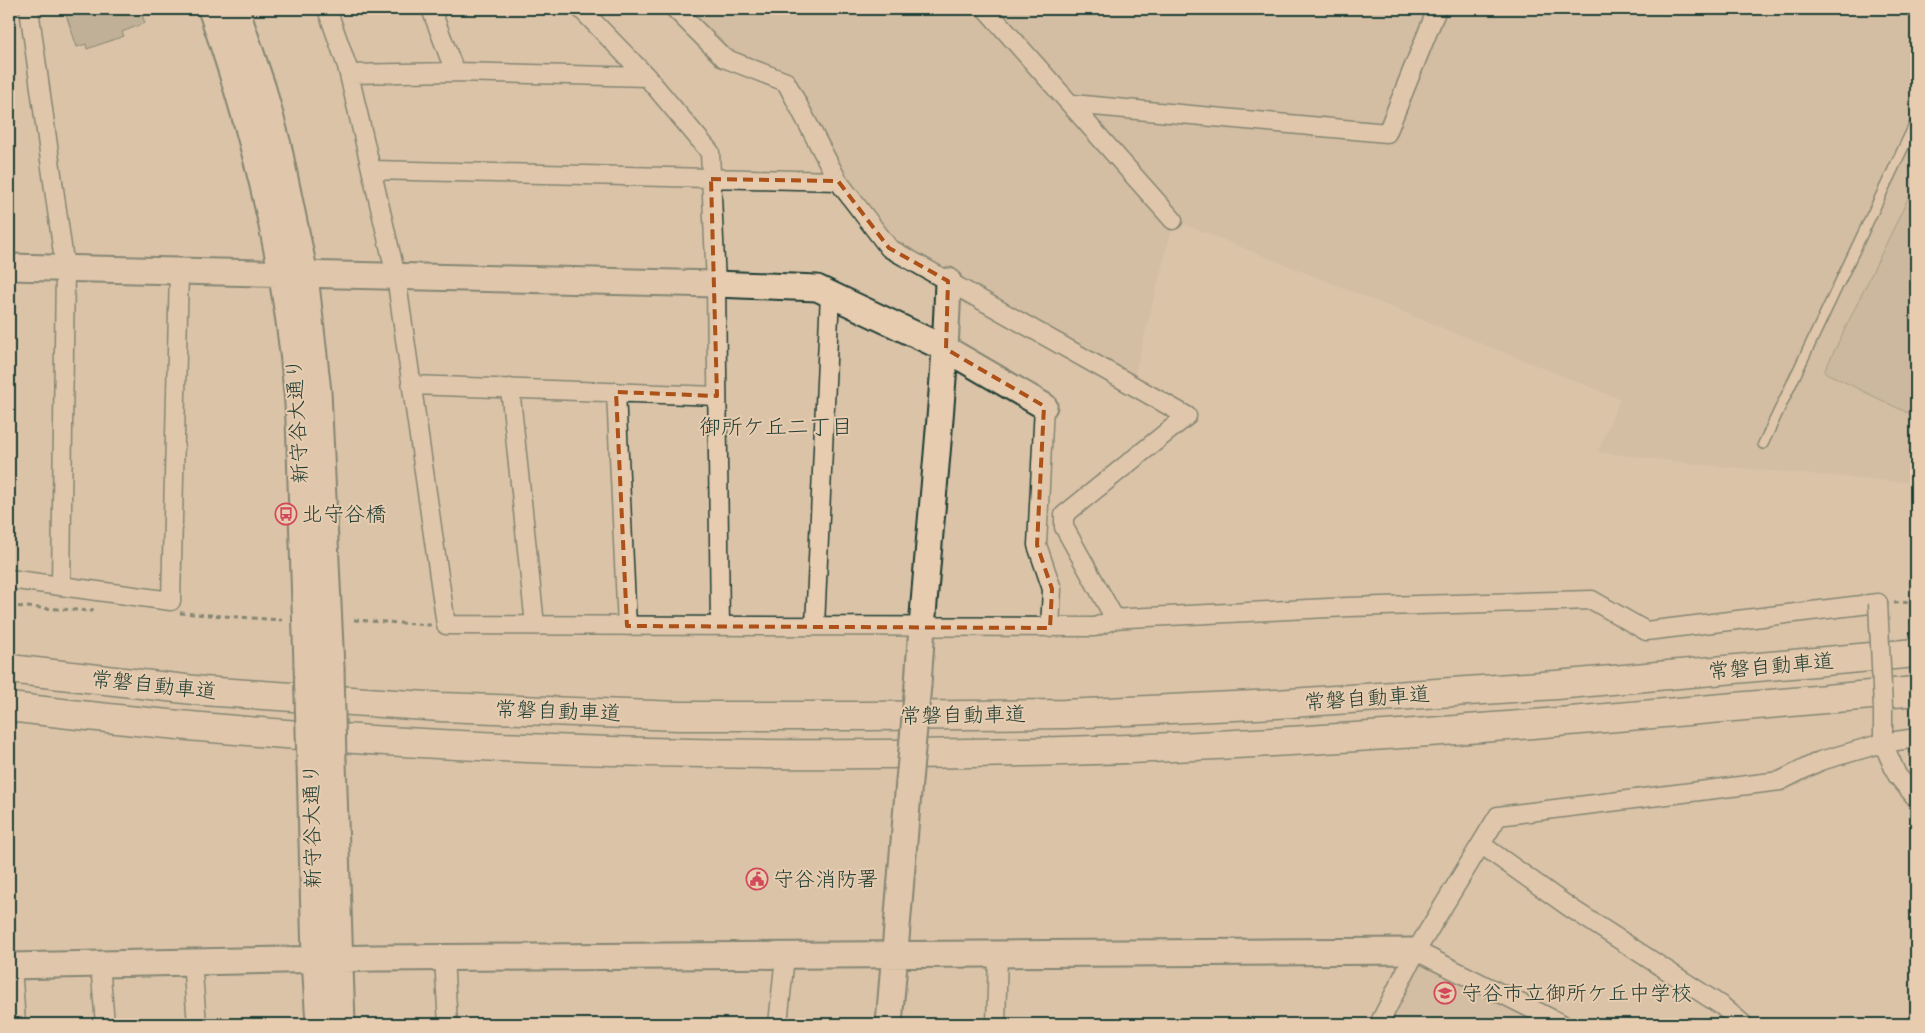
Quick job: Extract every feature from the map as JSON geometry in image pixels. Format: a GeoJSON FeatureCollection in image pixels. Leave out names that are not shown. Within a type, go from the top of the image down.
{"type":"FeatureCollection","features":[{"type":"Feature","properties":{"kind":"highway","name":"常磐自動車道"},"geometry":{"type":"LineString","coordinates":[[9,669],[203,691],[442,707],[679,716],[867,716],[1065,714],[1276,704],[1556,685],[1916,653]]}},
{"type":"Feature","properties":{"kind":"highway","name":"常磐自動車道"},"geometry":{"type":"LineString","coordinates":[[9,707],[206,728],[442,744],[676,752],[866,754],[1056,751],[1285,741],[1551,723],[1916,691]]}},
{"type":"Feature","properties":{"kind":"highway"},"geometry":{"type":"LineString","coordinates":[[9,725],[206,728]]}},
{"type":"Feature","properties":{"kind":"street"},"geometry":{"type":"LineString","coordinates":[[28,9],[64,268],[61,586]]}},
{"type":"Feature","properties":{"kind":"street","name":"新守谷大通り"},"geometry":{"type":"LineString","coordinates":[[211,9],[239,94],[256,158],[294,274]]}},
{"type":"Feature","properties":{"kind":"street","name":"新守谷大通り"},"geometry":{"type":"LineString","coordinates":[[236,9],[263,89],[278,145],[294,274],[318,392],[319,666],[327,959],[319,1024]]}},
{"type":"Feature","properties":{"kind":"street"},"geometry":{"type":"LineString","coordinates":[[327,9],[349,74],[396,276],[446,625],[1050,628],[1095,627],[1115,619],[1338,607],[1592,600],[1646,631],[1878,604],[1883,743],[1897,775],[1916,798]]}},
{"type":"Feature","properties":{"kind":"street"},"geometry":{"type":"LineString","coordinates":[[431,9],[454,72]]}},
{"type":"Feature","properties":{"kind":"street"},"geometry":{"type":"LineString","coordinates":[[581,9],[647,77],[710,152],[716,284],[720,626]]}},
{"type":"Feature","properties":{"kind":"street"},"geometry":{"type":"LineString","coordinates":[[675,9],[724,58],[786,82],[838,181],[889,248],[1187,416],[1064,515],[1064,527],[1115,619]]}},
{"type":"Feature","properties":{"kind":"street"},"geometry":{"type":"LineString","coordinates":[[986,9],[1173,220]]}},
{"type":"Feature","properties":{"kind":"street"},"geometry":{"type":"LineString","coordinates":[[1072,104],[1387,133],[1437,9]]}},
{"type":"Feature","properties":{"kind":"street"},"geometry":{"type":"LineString","coordinates":[[349,74],[454,72],[647,77]]}},
{"type":"Feature","properties":{"kind":"street"},"geometry":{"type":"LineString","coordinates":[[372,170],[838,181]]}},
{"type":"Feature","properties":{"kind":"street"},"geometry":{"type":"LineString","coordinates":[[9,267],[817,288],[946,350],[1044,406],[1037,545],[1052,589],[1050,628]]}},
{"type":"Feature","properties":{"kind":"street"},"geometry":{"type":"LineString","coordinates":[[9,579],[170,601],[179,272]]}},
{"type":"Feature","properties":{"kind":"street"},"geometry":{"type":"LineString","coordinates":[[889,1024],[918,685],[921,626],[946,350],[948,281]]}},
{"type":"Feature","properties":{"kind":"street"},"geometry":{"type":"LineString","coordinates":[[815,626],[830,294]]}},
{"type":"Feature","properties":{"kind":"street"},"geometry":{"type":"LineString","coordinates":[[412,385],[717,396]]}},
{"type":"Feature","properties":{"kind":"street"},"geometry":{"type":"LineString","coordinates":[[510,388],[535,625]]}},
{"type":"Feature","properties":{"kind":"street"},"geometry":{"type":"LineString","coordinates":[[616,392],[627,626]]}},
{"type":"Feature","properties":{"kind":"street"},"geometry":{"type":"LineString","coordinates":[[1379,1024],[1416,951],[1498,816],[1780,781],[1820,761],[1883,743],[1916,738]]}},
{"type":"Feature","properties":{"kind":"street"},"geometry":{"type":"LineString","coordinates":[[1482,845],[1568,907],[1722,1006],[1743,1024]]}},
{"type":"Feature","properties":{"kind":"street"},"geometry":{"type":"LineString","coordinates":[[16,1024],[10,966],[327,959],[1416,951],[1562,1024]]}},
{"type":"Feature","properties":{"kind":"street"},"geometry":{"type":"LineString","coordinates":[[996,1024],[998,954]]}},
{"type":"Feature","properties":{"kind":"street"},"geometry":{"type":"LineString","coordinates":[[778,1024],[784,956]]}},
{"type":"Feature","properties":{"kind":"street"},"geometry":{"type":"LineString","coordinates":[[444,958],[448,1024]]}},
{"type":"Feature","properties":{"kind":"street","name":"新守谷大通り"},"geometry":{"type":"LineString","coordinates":[[327,959],[342,1024]]}},
{"type":"Feature","properties":{"kind":"street"},"geometry":{"type":"LineString","coordinates":[[192,961],[197,1024]]}},
{"type":"Feature","properties":{"kind":"street"},"geometry":{"type":"LineString","coordinates":[[100,964],[105,1024]]}},
{"type":"Feature","properties":{"kind":"lane"},"geometry":{"type":"LineString","coordinates":[[1763,444],[1916,121]]}},
{"type":"Feature","properties":{"kind":"path"},"geometry":{"type":"LineString","coordinates":[[170,601],[178,613],[282,620]]}},
{"type":"Feature","properties":{"kind":"path"},"geometry":{"type":"LineString","coordinates":[[1878,604],[1916,602]]}},
{"type":"Feature","properties":{"kind":"path"},"geometry":{"type":"LineString","coordinates":[[9,606],[92,612],[94,603]]}},
{"type":"Feature","properties":{"kind":"path"},"geometry":{"type":"LineString","coordinates":[[354,620],[446,625]]}},
{"type":"Feature","properties":{"kind":"highlighted area"},"geometry":{"type":"Polygon","coordinates":[[[711,179],[838,181],[889,248],[948,281],[946,349],[1044,406],[1037,545],[1052,589],[1050,628],[627,626],[616,392],[717,396],[711,179]]]}},
{"type":"Feature","properties":{"kind":"shaded area"},"geometry":{"type":"Polygon","coordinates":[[[670,9],[1916,9],[1916,483],[1705,465],[1598,452],[1620,399],[1174,220],[1132,384],[902,253],[832,173],[780,74],[721,64],[670,9]]]}},
{"type":"Feature","properties":{"kind":"shaded area"},"geometry":{"type":"Polygon","coordinates":[[[1916,182],[1916,417],[1824,372],[1916,182]]]}},
{"type":"Feature","properties":{"kind":"shaded area","name":"守谷市立御所ケ丘中学校"},"geometry":{"type":"Polygon","coordinates":[[[1423,961],[1547,1024],[1387,1024],[1423,961]]]}},
{"type":"Feature","properties":{"kind":"building"},"geometry":{"type":"Polygon","coordinates":[[[64,9],[140,9],[145,23],[122,32],[124,36],[87,49],[86,44],[77,47],[64,9]]]}},
{"type":"Feature","properties":{"kind":"place","name":"北守谷橋"},"geometry":{"type":"Point","coordinates":[286,514]}},
{"type":"Feature","properties":{"kind":"place","name":"守谷消防署"},"geometry":{"type":"Point","coordinates":[757,879]}},
{"type":"Feature","properties":{"kind":"place","name":"守谷市立御所ケ丘中学校"},"geometry":{"type":"Point","coordinates":[1445,993]}},
{"type":"Feature","properties":{"kind":"district","name":"御所ケ丘二丁目"},"geometry":{"type":"Point","coordinates":[776,426]}}]}
